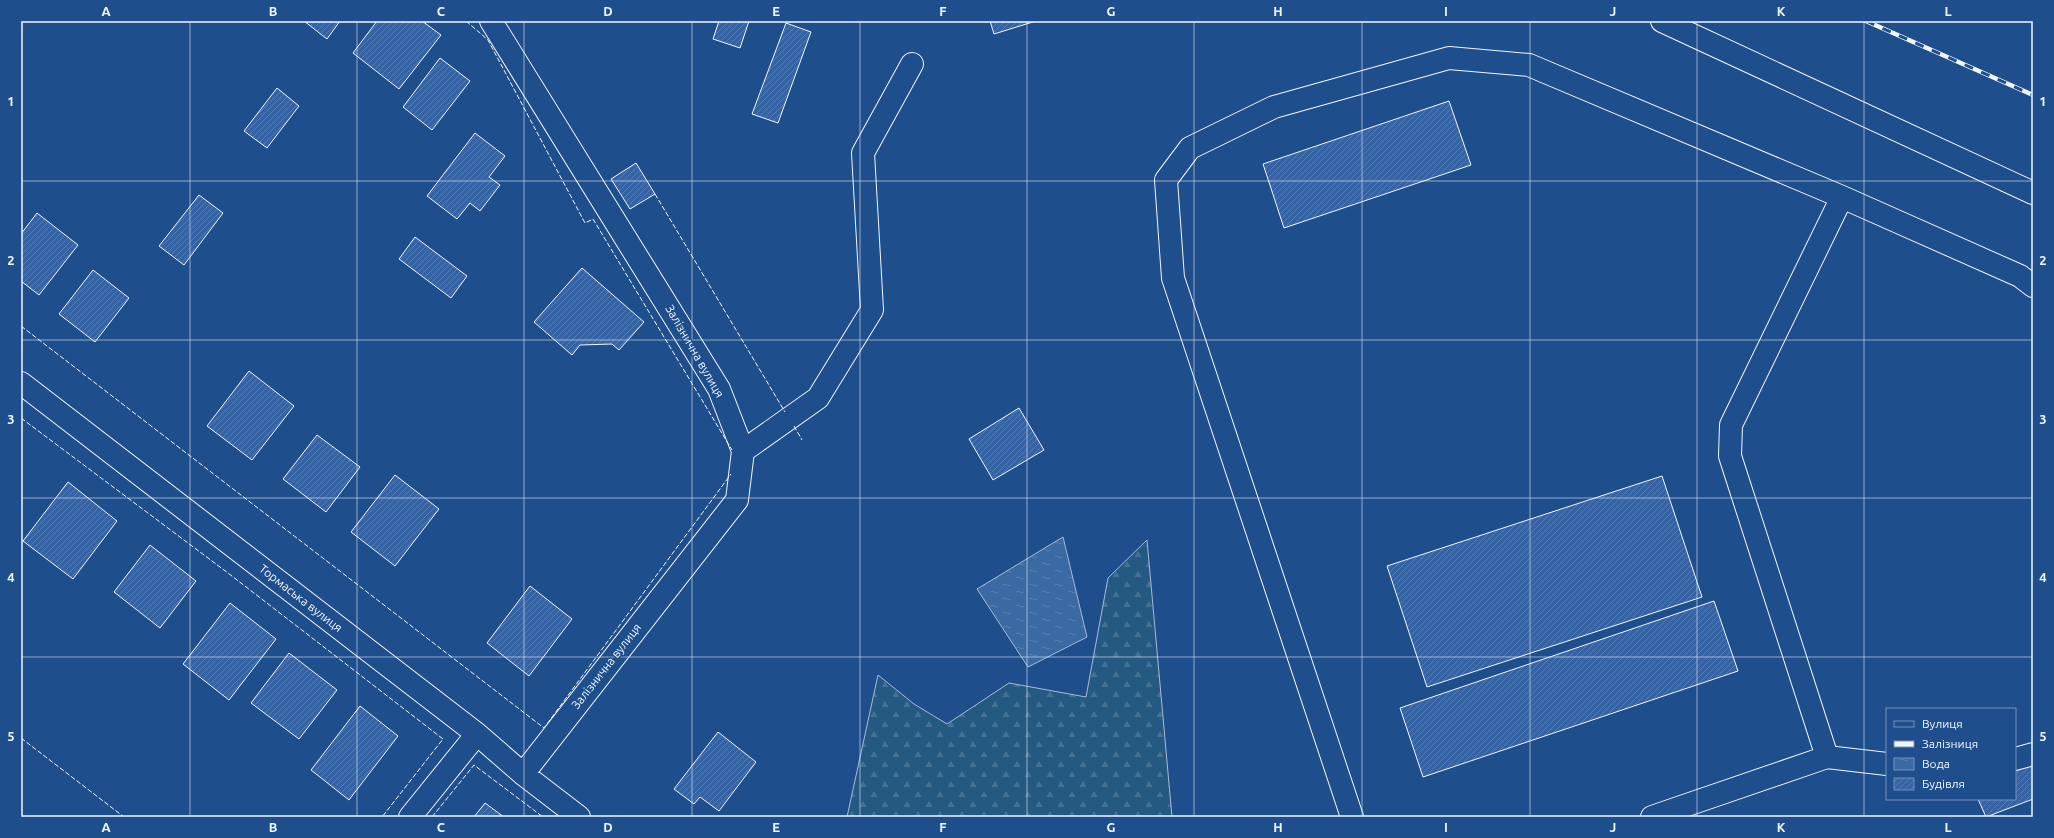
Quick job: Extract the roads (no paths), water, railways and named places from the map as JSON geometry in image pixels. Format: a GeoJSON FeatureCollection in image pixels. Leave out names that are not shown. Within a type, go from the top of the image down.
{"type":"FeatureCollection","features":[{"type":"Feature","properties":{"kind":"street","name":"Залізнична вулиця"},"geometry":{"type":"LineString","coordinates":[[491,21],[720,389],[743,451],[737,500],[523,774]]}},
{"type":"Feature","properties":{"kind":"street"},"geometry":{"type":"LineString","coordinates":[[1662,21],[2033,193]]}},
{"type":"Feature","properties":{"kind":"street"},"geometry":{"type":"LineString","coordinates":[[1352,817],[1173,278],[1166,180],[1190,148],[1274,107],[1449,58],[1529,65],[1842,197],[2020,276],[2033,286]]}},
{"type":"Feature","properties":{"kind":"street"},"geometry":{"type":"LineString","coordinates":[[743,451],[818,398],[872,310],[863,153],[912,64]]}},
{"type":"Feature","properties":{"kind":"street"},"geometry":{"type":"LineString","coordinates":[[1827,757],[1730,456],[1731,425],[1842,197]]}},
{"type":"Feature","properties":{"kind":"street","name":"Тормаська вулиця"},"geometry":{"type":"LineString","coordinates":[[21,383],[477,734],[523,774],[579,817]]}},
{"type":"Feature","properties":{"kind":"street"},"geometry":{"type":"LineString","coordinates":[[410,817],[477,734]]}},
{"type":"Feature","properties":{"kind":"street"},"geometry":{"type":"LineString","coordinates":[[2016,759],[2033,754]]}},
{"type":"Feature","properties":{"kind":"street"},"geometry":{"type":"LineString","coordinates":[[1652,817],[1827,757],[1886,764]]}},
{"type":"Feature","properties":{"kind":"water"},"geometry":{"type":"Polygon","coordinates":[[[1063,537],[1087,637],[1028,667],[977,589],[1063,537]]]}},
{"type":"Feature","properties":{"kind":"railway"},"geometry":{"type":"LineString","coordinates":[[1866,21],[2033,95]]}}]}
